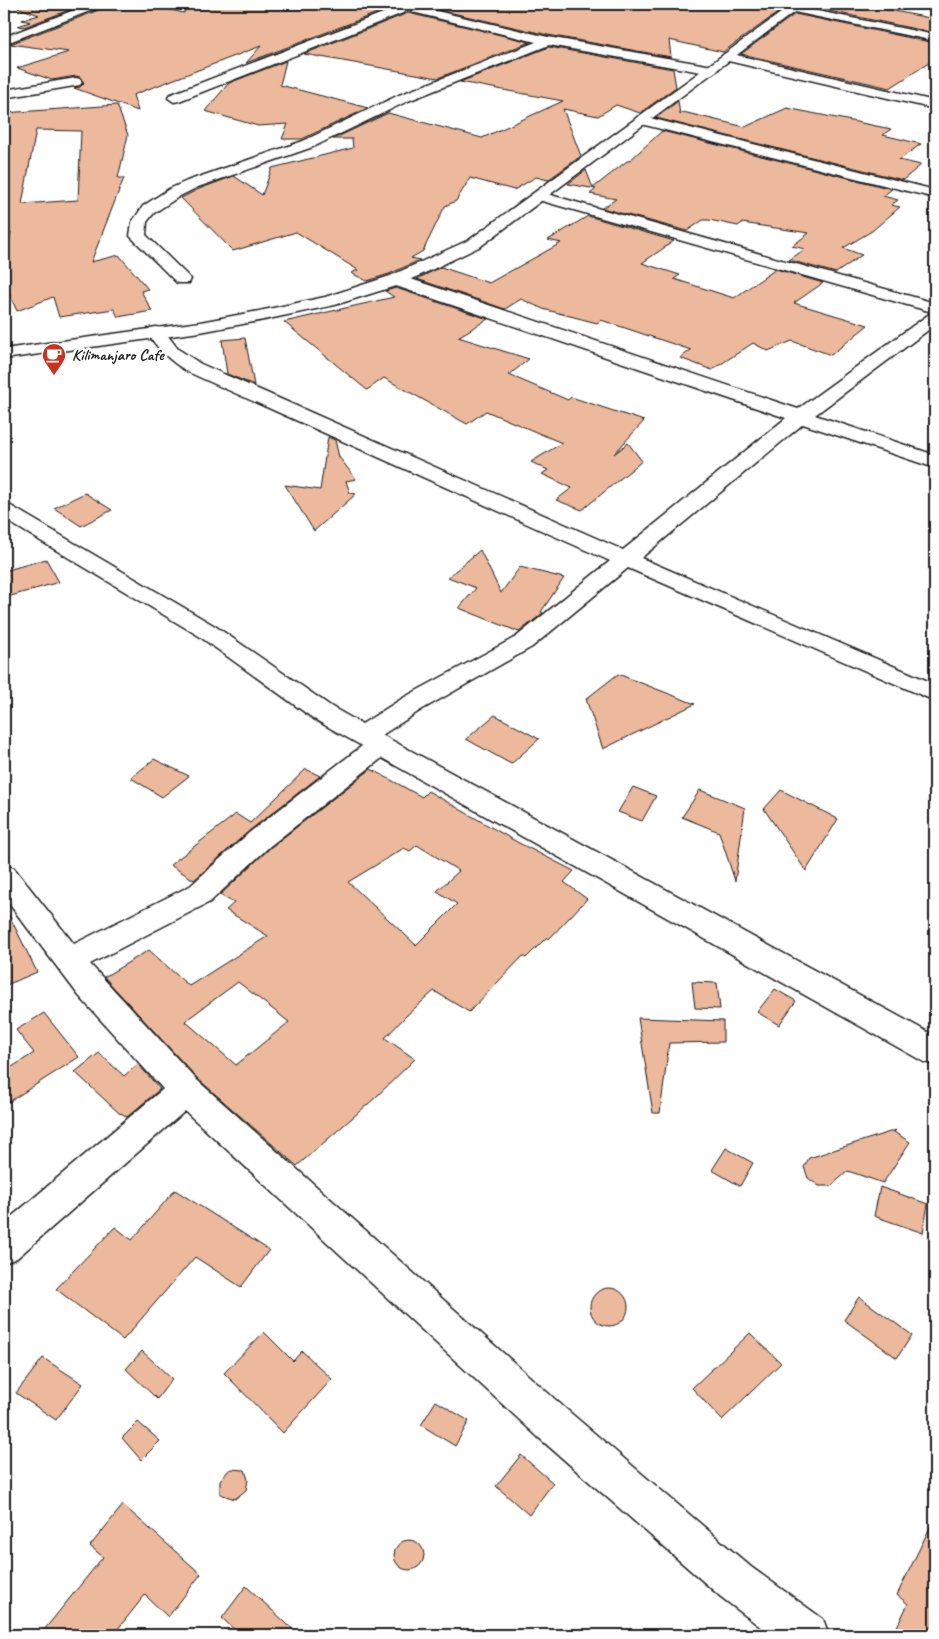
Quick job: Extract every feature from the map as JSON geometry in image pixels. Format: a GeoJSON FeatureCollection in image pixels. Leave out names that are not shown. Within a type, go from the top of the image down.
{"type":"FeatureCollection","features":[{"type":"Feature","properties":{"kind":"street"},"geometry":{"type":"LineString","coordinates":[[4,42],[99,4]]}},
{"type":"Feature","properties":{"kind":"street"},"geometry":{"type":"LineString","coordinates":[[393,4],[413,6],[548,41],[712,70]]}},
{"type":"Feature","properties":{"kind":"street"},"geometry":{"type":"LineString","coordinates":[[174,98],[413,6]]}},
{"type":"Feature","properties":{"kind":"street"},"geometry":{"type":"LineString","coordinates":[[4,354],[200,327],[329,301],[396,280],[475,242],[797,6],[935,38]]}},
{"type":"Feature","properties":{"kind":"street"},"geometry":{"type":"LineString","coordinates":[[183,279],[138,236],[137,224],[155,205],[172,194],[211,176],[310,143],[384,106],[548,41]]}},
{"type":"Feature","properties":{"kind":"street"},"geometry":{"type":"LineString","coordinates":[[728,57],[935,105]]}},
{"type":"Feature","properties":{"kind":"street"},"geometry":{"type":"LineString","coordinates":[[4,94],[76,82]]}},
{"type":"Feature","properties":{"kind":"street"},"geometry":{"type":"LineString","coordinates":[[642,120],[935,194]]}},
{"type":"Feature","properties":{"kind":"street"},"geometry":{"type":"LineString","coordinates":[[540,196],[935,308]]}},
{"type":"Feature","properties":{"kind":"street"},"geometry":{"type":"LineString","coordinates":[[396,280],[935,462]]}},
{"type":"Feature","properties":{"kind":"street"},"geometry":{"type":"LineString","coordinates":[[69,961],[200,894],[412,704],[524,642],[801,416],[935,317]]}},
{"type":"Feature","properties":{"kind":"street"},"geometry":{"type":"LineString","coordinates":[[156,332],[161,343],[170,353],[187,363],[245,389],[246,392],[935,693]]}},
{"type":"Feature","properties":{"kind":"street"},"geometry":{"type":"LineString","coordinates":[[4,510],[207,631],[323,713],[371,741],[935,1052]]}},
{"type":"Feature","properties":{"kind":"street"},"geometry":{"type":"LineString","coordinates":[[4,876],[90,987],[184,1090],[552,1423],[736,1582],[807,1635]]}},
{"type":"Feature","properties":{"kind":"street"},"geometry":{"type":"LineString","coordinates":[[4,1246],[184,1090]]}},
{"type":"Feature","properties":{"kind":"building"},"geometry":{"type":"Polygon","coordinates":[[[18,4],[85,4],[24,27],[18,26],[30,22],[22,20],[39,15],[17,7],[18,4]]]}},
{"type":"Feature","properties":{"kind":"building"},"geometry":{"type":"Polygon","coordinates":[[[106,4],[137,7],[153,6],[184,13],[185,4],[386,4],[390,8],[246,63],[261,46],[133,95],[138,111],[74,88],[80,87],[84,83],[80,77],[52,80],[17,68],[69,52],[10,44],[104,8],[106,4]]]}},
{"type":"Feature","properties":{"kind":"building"},"geometry":{"type":"Polygon","coordinates":[[[423,4],[790,4],[723,52],[669,40],[671,57],[548,35],[422,6],[423,4]]]}},
{"type":"Feature","properties":{"kind":"building"},"geometry":{"type":"Polygon","coordinates":[[[807,4],[858,4],[935,19],[935,33],[805,6],[807,4]]]}},
{"type":"Feature","properties":{"kind":"building"},"geometry":{"type":"Polygon","coordinates":[[[408,13],[530,42],[438,78],[304,54],[408,13]]]}},
{"type":"Feature","properties":{"kind":"building"},"geometry":{"type":"Polygon","coordinates":[[[795,14],[935,43],[935,59],[890,88],[741,54],[795,14]]]}},
{"type":"Feature","properties":{"kind":"building"},"geometry":{"type":"Polygon","coordinates":[[[549,47],[673,69],[676,87],[640,113],[616,105],[598,116],[563,109],[581,156],[548,180],[536,177],[514,190],[470,178],[456,201],[445,206],[423,251],[411,258],[420,260],[389,274],[367,281],[351,273],[358,270],[296,232],[233,251],[181,198],[234,176],[262,195],[272,168],[353,148],[352,139],[333,139],[388,113],[482,138],[563,101],[460,82],[549,47]]]}},
{"type":"Feature","properties":{"kind":"building"},"geometry":{"type":"Polygon","coordinates":[[[286,61],[280,85],[368,108],[302,139],[282,139],[288,124],[258,126],[205,111],[229,83],[286,61]]]}},
{"type":"Feature","properties":{"kind":"building"},"geometry":{"type":"Polygon","coordinates":[[[678,101],[680,115],[683,112],[745,127],[787,108],[891,129],[883,135],[921,144],[899,160],[921,165],[903,180],[656,118],[678,101]]]}},
{"type":"Feature","properties":{"kind":"building"},"geometry":{"type":"Polygon","coordinates":[[[117,105],[128,135],[118,178],[124,178],[91,262],[119,255],[148,289],[141,291],[152,311],[118,317],[114,309],[59,317],[53,297],[17,311],[4,283],[4,258],[6,258],[11,233],[4,232],[4,113],[117,105]],[[36,130],[22,204],[78,200],[81,131],[36,130]]]}},
{"type":"Feature","properties":{"kind":"building"},"geometry":{"type":"Polygon","coordinates":[[[662,131],[892,189],[883,196],[898,200],[891,205],[900,207],[872,231],[843,248],[862,255],[836,273],[789,260],[805,249],[792,246],[809,233],[742,223],[738,226],[709,220],[703,220],[687,231],[602,208],[616,199],[590,194],[596,189],[568,184],[586,170],[593,188],[629,161],[662,131]]]}},
{"type":"Feature","properties":{"kind":"building"},"geometry":{"type":"Polygon","coordinates":[[[588,216],[674,241],[642,263],[680,275],[674,279],[734,298],[776,269],[823,283],[794,303],[868,325],[831,355],[792,341],[768,351],[753,343],[712,370],[680,358],[691,350],[601,320],[597,323],[543,309],[521,299],[505,309],[417,279],[441,267],[489,283],[561,243],[548,240],[588,216]]]}},
{"type":"Feature","properties":{"kind":"building"},"geometry":{"type":"Polygon","coordinates":[[[396,288],[488,319],[458,337],[529,359],[509,375],[568,400],[571,397],[644,421],[614,454],[628,443],[642,461],[582,510],[556,500],[572,488],[542,474],[548,470],[531,462],[562,443],[486,411],[467,424],[384,378],[367,390],[284,322],[394,297],[385,291],[396,288]]]}},
{"type":"Feature","properties":{"kind":"building"},"geometry":{"type":"Polygon","coordinates":[[[245,338],[254,385],[227,374],[222,340],[245,338]]]}},
{"type":"Feature","properties":{"kind":"building"},"geometry":{"type":"Polygon","coordinates":[[[328,437],[335,440],[339,457],[356,479],[346,481],[350,493],[356,494],[314,531],[285,485],[320,490],[328,437]]]}},
{"type":"Feature","properties":{"kind":"building"},"geometry":{"type":"Polygon","coordinates":[[[85,493],[112,510],[81,526],[54,508],[85,493]]]}},
{"type":"Feature","properties":{"kind":"building"},"geometry":{"type":"Polygon","coordinates":[[[480,550],[501,593],[520,567],[564,578],[541,612],[543,613],[519,632],[459,608],[476,588],[448,577],[480,550]]]}},
{"type":"Feature","properties":{"kind":"building"},"geometry":{"type":"Polygon","coordinates":[[[46,559],[59,582],[4,598],[4,571],[46,559]]]}},
{"type":"Feature","properties":{"kind":"building"},"geometry":{"type":"Polygon","coordinates":[[[618,674],[695,704],[603,749],[586,699],[618,674]]]}},
{"type":"Feature","properties":{"kind":"building"},"geometry":{"type":"Polygon","coordinates":[[[495,715],[539,739],[511,764],[466,739],[495,715]]]}},
{"type":"Feature","properties":{"kind":"building"},"geometry":{"type":"Polygon","coordinates":[[[154,759],[189,776],[162,797],[131,778],[154,759]]]}},
{"type":"Feature","properties":{"kind":"building"},"geometry":{"type":"Polygon","coordinates":[[[306,769],[320,776],[249,831],[194,880],[170,865],[236,814],[250,823],[306,769]]]}},
{"type":"Feature","properties":{"kind":"building"},"geometry":{"type":"Polygon","coordinates":[[[371,769],[422,797],[428,791],[517,842],[574,871],[564,882],[587,899],[549,939],[547,937],[526,958],[523,956],[469,1012],[434,991],[406,1016],[385,1038],[415,1059],[375,1098],[297,1166],[198,1079],[104,977],[149,950],[189,986],[268,936],[226,910],[234,903],[220,895],[271,847],[371,769]],[[417,845],[410,851],[404,848],[348,882],[416,945],[457,904],[437,891],[459,871],[417,845]],[[238,982],[185,1021],[236,1065],[289,1022],[238,982]]]}},
{"type":"Feature","properties":{"kind":"building"},"geometry":{"type":"Polygon","coordinates":[[[633,787],[656,796],[642,821],[618,812],[633,787]]]}},
{"type":"Feature","properties":{"kind":"building"},"geometry":{"type":"Polygon","coordinates":[[[700,790],[745,808],[735,881],[719,832],[682,817],[700,790]]]}},
{"type":"Feature","properties":{"kind":"building"},"geometry":{"type":"Polygon","coordinates":[[[781,790],[838,819],[806,871],[764,809],[781,790]]]}},
{"type":"Feature","properties":{"kind":"building"},"geometry":{"type":"Polygon","coordinates":[[[4,905],[37,972],[4,986],[4,905]]]}},
{"type":"Feature","properties":{"kind":"building"},"geometry":{"type":"Polygon","coordinates":[[[692,982],[717,983],[720,1009],[695,1008],[692,982]]]}},
{"type":"Feature","properties":{"kind":"building"},"geometry":{"type":"Polygon","coordinates":[[[775,989],[796,1001],[779,1025],[757,1012],[775,989]]]}},
{"type":"Feature","properties":{"kind":"building"},"geometry":{"type":"Polygon","coordinates":[[[44,1013],[79,1057],[4,1105],[4,1072],[34,1053],[16,1030],[44,1013]]]}},
{"type":"Feature","properties":{"kind":"building"},"geometry":{"type":"Polygon","coordinates":[[[638,1018],[723,1021],[723,1042],[669,1043],[660,1113],[653,1113],[638,1018]]]}},
{"type":"Feature","properties":{"kind":"building"},"geometry":{"type":"Polygon","coordinates":[[[99,1053],[124,1076],[138,1064],[160,1089],[127,1117],[120,1114],[75,1072],[99,1053]]]}},
{"type":"Feature","properties":{"kind":"building"},"geometry":{"type":"Polygon","coordinates":[[[896,1130],[894,1132],[910,1142],[883,1183],[848,1171],[831,1186],[819,1186],[808,1178],[804,1167],[809,1158],[896,1130]]]}},
{"type":"Feature","properties":{"kind":"building"},"geometry":{"type":"Polygon","coordinates":[[[726,1148],[753,1163],[740,1186],[712,1170],[726,1148]]]}},
{"type":"Feature","properties":{"kind":"building"},"geometry":{"type":"Polygon","coordinates":[[[880,1187],[928,1204],[923,1233],[874,1216],[880,1187]]]}},
{"type":"Feature","properties":{"kind":"building"},"geometry":{"type":"Polygon","coordinates":[[[175,1190],[269,1250],[241,1287],[195,1257],[123,1340],[56,1289],[115,1227],[132,1240],[175,1190]]]}},
{"type":"Feature","properties":{"kind":"building"},"geometry":{"type":"Polygon","coordinates":[[[609,1288],[616,1289],[622,1294],[627,1300],[627,1314],[622,1320],[616,1325],[609,1326],[602,1325],[596,1320],[591,1314],[590,1307],[591,1300],[596,1294],[602,1289],[609,1288]]]}},
{"type":"Feature","properties":{"kind":"building"},"geometry":{"type":"Polygon","coordinates":[[[859,1297],[912,1335],[897,1358],[844,1320],[859,1297]]]}},
{"type":"Feature","properties":{"kind":"building"},"geometry":{"type":"Polygon","coordinates":[[[264,1332],[293,1361],[302,1351],[332,1379],[283,1433],[224,1373],[264,1332]]]}},
{"type":"Feature","properties":{"kind":"building"},"geometry":{"type":"Polygon","coordinates":[[[750,1333],[781,1363],[722,1420],[692,1388],[750,1333]]]}},
{"type":"Feature","properties":{"kind":"building"},"geometry":{"type":"Polygon","coordinates":[[[142,1351],[172,1379],[157,1399],[126,1369],[142,1351]]]}},
{"type":"Feature","properties":{"kind":"building"},"geometry":{"type":"Polygon","coordinates":[[[43,1358],[83,1384],[56,1420],[16,1393],[43,1358]]]}},
{"type":"Feature","properties":{"kind":"building"},"geometry":{"type":"Polygon","coordinates":[[[436,1401],[469,1421],[455,1446],[421,1425],[436,1401]]]}},
{"type":"Feature","properties":{"kind":"building"},"geometry":{"type":"Polygon","coordinates":[[[138,1422],[160,1441],[141,1460],[122,1438],[138,1422]]]}},
{"type":"Feature","properties":{"kind":"building"},"geometry":{"type":"Polygon","coordinates":[[[521,1455],[553,1483],[529,1515],[496,1486],[521,1455]]]}},
{"type":"Feature","properties":{"kind":"building"},"geometry":{"type":"Polygon","coordinates":[[[230,1469],[245,1470],[248,1480],[246,1490],[235,1499],[220,1494],[220,1480],[230,1469]]]}},
{"type":"Feature","properties":{"kind":"building"},"geometry":{"type":"Polygon","coordinates":[[[123,1505],[201,1574],[168,1617],[145,1595],[113,1635],[40,1635],[103,1557],[90,1546],[123,1505]]]}},
{"type":"Feature","properties":{"kind":"building"},"geometry":{"type":"Polygon","coordinates":[[[935,1517],[935,1635],[893,1635],[908,1604],[897,1595],[935,1517]]]}},
{"type":"Feature","properties":{"kind":"building"},"geometry":{"type":"Polygon","coordinates":[[[409,1540],[420,1544],[424,1555],[420,1566],[409,1570],[398,1566],[394,1555],[398,1544],[409,1540]]]}},
{"type":"Feature","properties":{"kind":"building"},"geometry":{"type":"Polygon","coordinates":[[[246,1586],[299,1635],[240,1635],[222,1618],[246,1586]]]}},
{"type":"Feature","properties":{"kind":"place","name":"Kilimanjaro Cafe"},"geometry":{"type":"Point","coordinates":[54,376]}}]}
